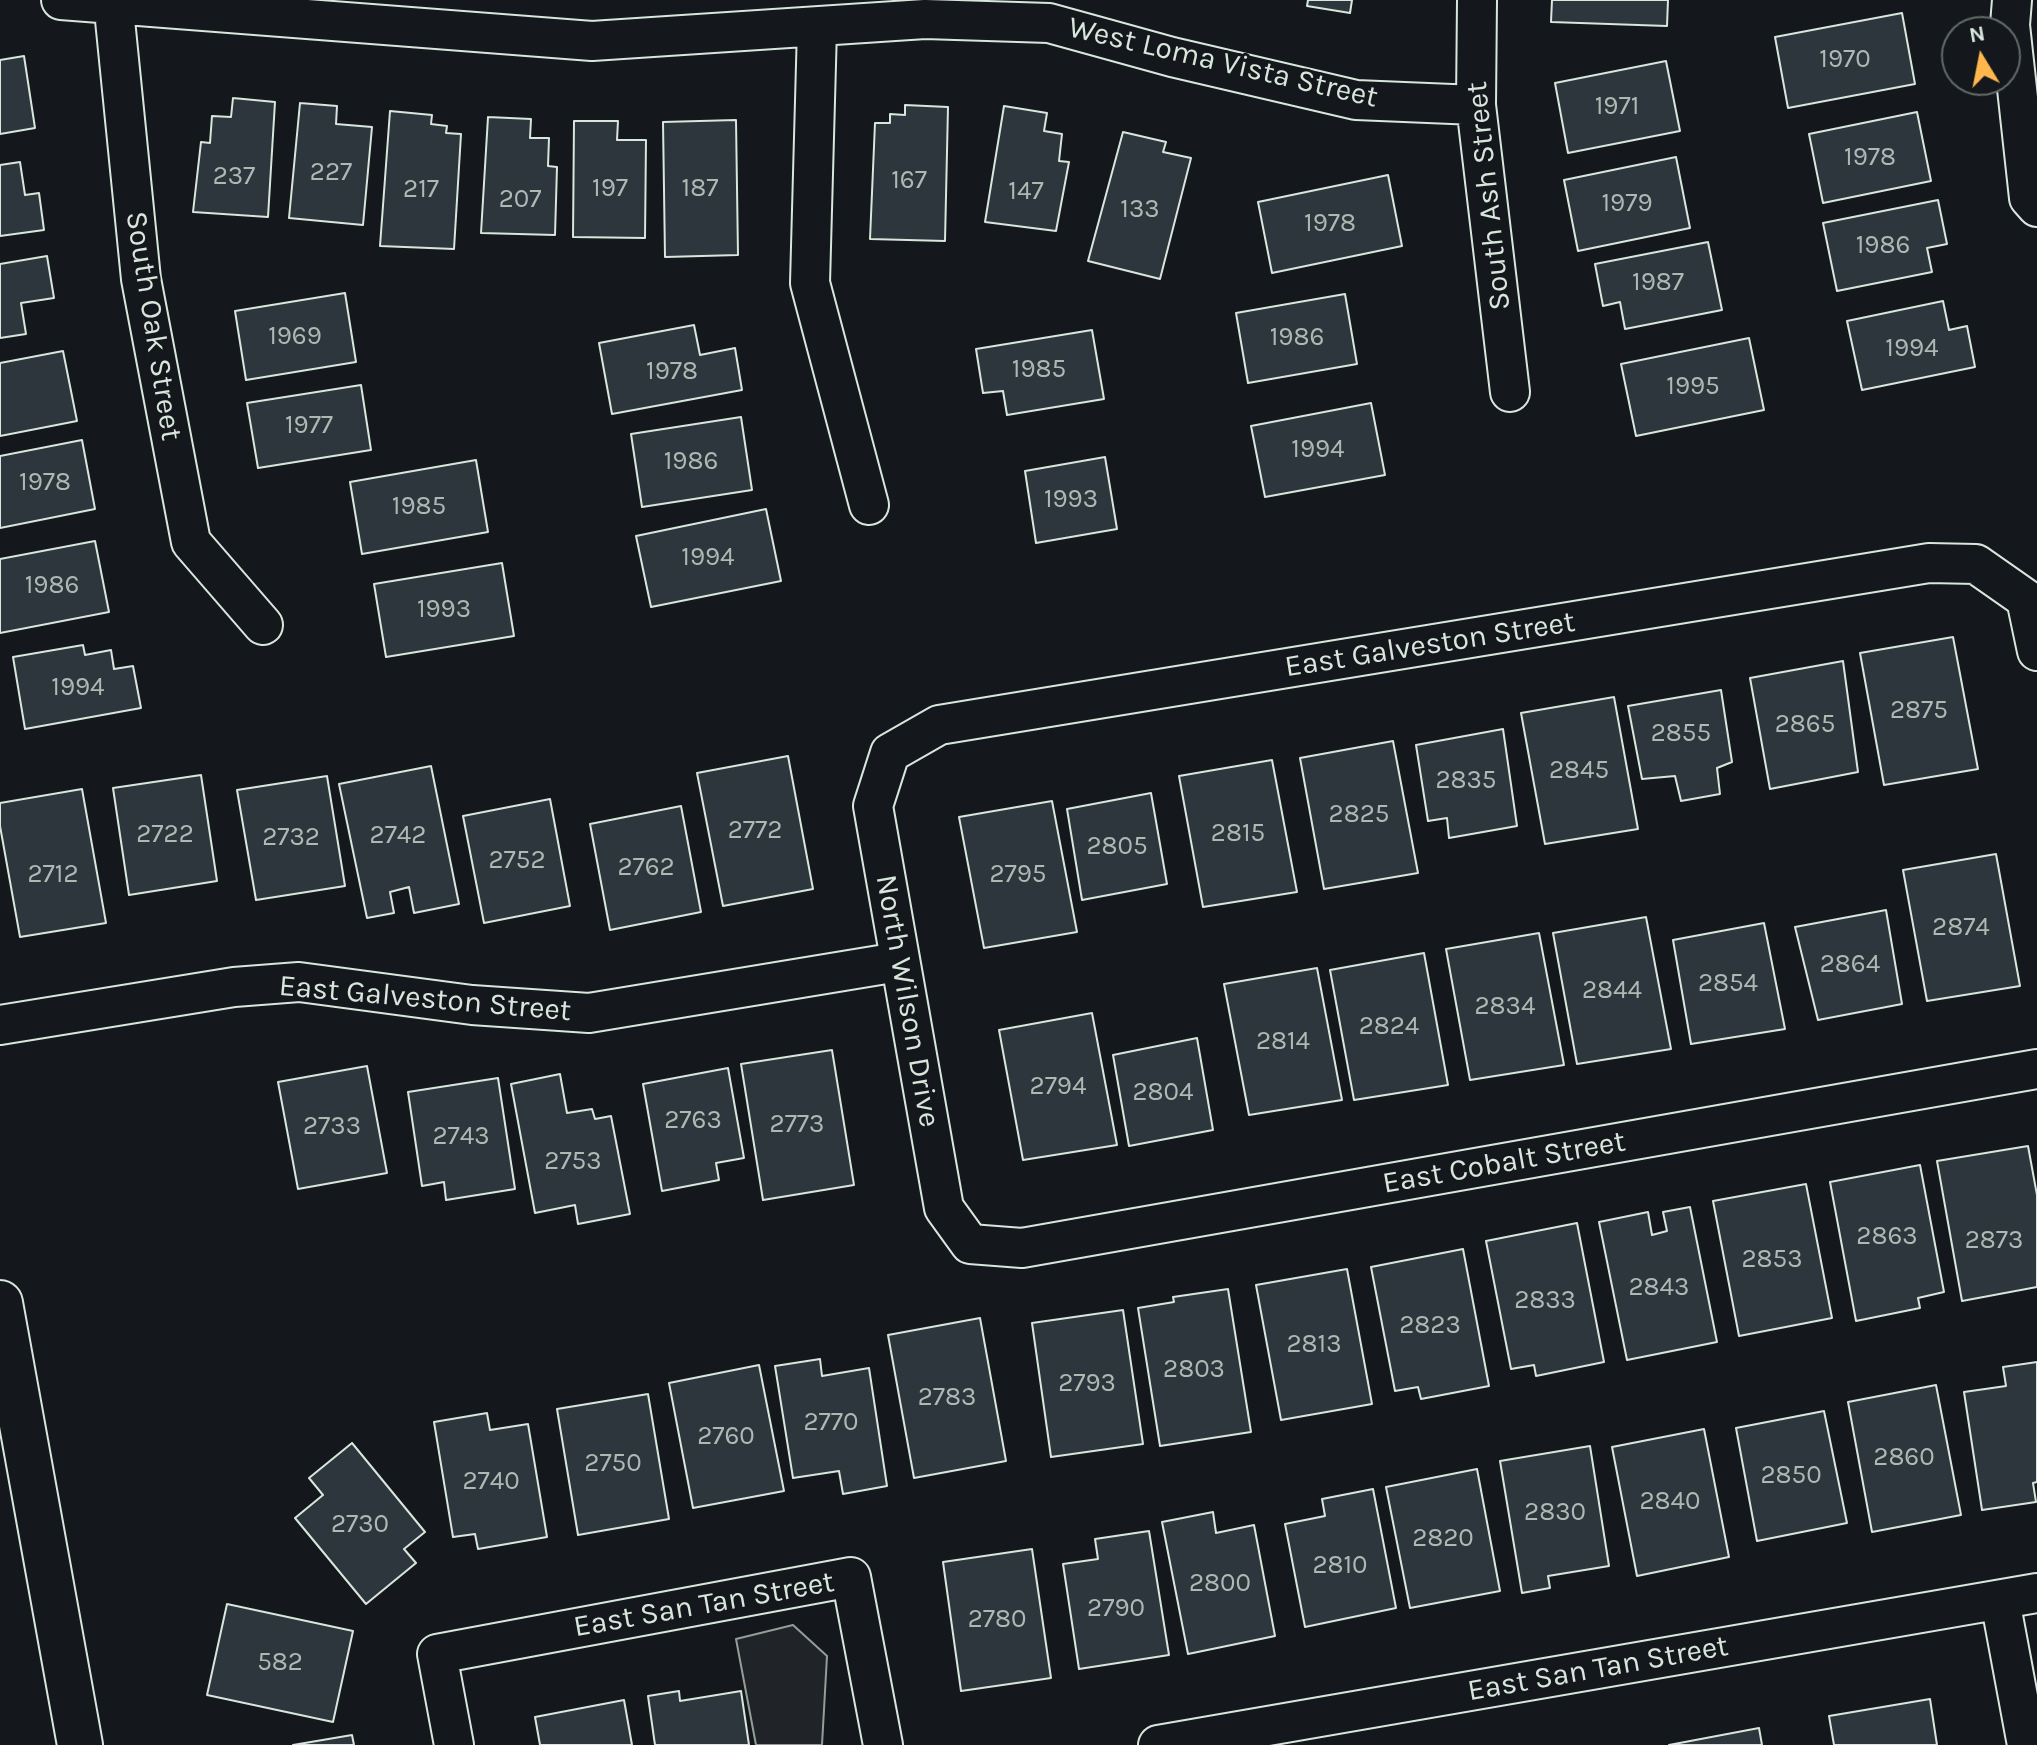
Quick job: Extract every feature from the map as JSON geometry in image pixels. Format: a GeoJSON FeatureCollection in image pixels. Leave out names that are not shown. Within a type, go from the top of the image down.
{"type":"FeatureCollection","features":[{"type":"Feature","properties":{"kind":"street","name":"West Loma Vista Street"},"geometry":{"type":"LineString","coordinates":[[61,0],[592,41],[925,19],[1049,23],[1172,57],[1356,100],[1476,105]]}},
{"type":"Feature","properties":{"kind":"street","name":"South Ash Street"},"geometry":{"type":"LineString","coordinates":[[1477,0],[1476,105],[1510,392]]}},
{"type":"Feature","properties":{"kind":"street"},"geometry":{"type":"LineString","coordinates":[[2012,0],[2010,25],[2029,198],[2037,207]]}},
{"type":"Feature","properties":{"kind":"street","name":"South Oak Street"},"geometry":{"type":"LineString","coordinates":[[112,2],[141,279],[191,542],[263,625]]}},
{"type":"Feature","properties":{"kind":"street"},"geometry":{"type":"LineString","coordinates":[[817,28],[810,283],[869,505]]}},
{"type":"Feature","properties":{"kind":"street","name":"East Galveston Street"},"geometry":{"type":"LineString","coordinates":[[890,753],[939,725],[1929,563],[1976,564],[2026,599],[2037,651]]}},
{"type":"Feature","properties":{"kind":"street","name":"North Wilson Drive"},"geometry":{"type":"LineString","coordinates":[[890,753],[873,806],[898,962],[944,1208],[970,1244]]}},
{"type":"Feature","properties":{"kind":"street","name":"East Galveston Street"},"geometry":{"type":"LineString","coordinates":[[0,1025],[234,987],[299,982],[472,1005],[589,1013],[898,962]]}},
{"type":"Feature","properties":{"kind":"street","name":"East Cobalt Street"},"geometry":{"type":"LineString","coordinates":[[970,1244],[1022,1248],[2037,1069]]}},
{"type":"Feature","properties":{"kind":"street"},"geometry":{"type":"LineString","coordinates":[[0,1303],[80,1745]]}},
{"type":"Feature","properties":{"kind":"street","name":"East San Tan Street"},"geometry":{"type":"LineString","coordinates":[[454,1745],[437,1654],[851,1577],[883,1745]]}},
{"type":"Feature","properties":{"kind":"street","name":"East San Tan Street"},"geometry":{"type":"LineString","coordinates":[[1158,1745],[2037,1593]]}},
{"type":"Feature","properties":{"kind":"street"},"geometry":{"type":"LineString","coordinates":[[2000,1600],[2027,1745]]}},
{"type":"Feature","properties":{"kind":"shaded area"},"geometry":{"type":"Polygon","coordinates":[[[793,1625],[827,1656],[822,1745],[756,1745],[736,1639],[793,1625]]]}},
{"type":"Feature","properties":{"kind":"building"},"geometry":{"type":"Polygon","coordinates":[[[1308,0],[1352,0],[1350,13],[1307,6],[1308,0]]]}},
{"type":"Feature","properties":{"kind":"building"},"geometry":{"type":"Polygon","coordinates":[[[1552,0],[1668,0],[1667,26],[1551,22],[1552,0]]]}},
{"type":"Feature","properties":{"kind":"building"},"geometry":{"type":"Polygon","coordinates":[[[1902,13],[1915,84],[1788,108],[1775,37],[1902,13]]]}},
{"type":"Feature","properties":{"kind":"building"},"geometry":{"type":"Polygon","coordinates":[[[24,56],[35,128],[0,134],[0,60],[24,56]]]}},
{"type":"Feature","properties":{"kind":"building"},"geometry":{"type":"Polygon","coordinates":[[[1666,61],[1680,131],[1568,153],[1555,83],[1666,61]]]}},
{"type":"Feature","properties":{"kind":"building"},"geometry":{"type":"Polygon","coordinates":[[[233,98],[275,102],[268,217],[193,212],[201,142],[210,143],[212,116],[231,117],[233,98]]]}},
{"type":"Feature","properties":{"kind":"building"},"geometry":{"type":"Polygon","coordinates":[[[300,103],[337,106],[336,124],[372,127],[363,225],[289,218],[300,103]]]}},
{"type":"Feature","properties":{"kind":"building"},"geometry":{"type":"Polygon","coordinates":[[[905,105],[948,107],[945,241],[870,239],[875,123],[890,123],[890,114],[905,115],[905,105]]]}},
{"type":"Feature","properties":{"kind":"building"},"geometry":{"type":"Polygon","coordinates":[[[1004,106],[1047,113],[1044,131],[1062,134],[1059,161],[1069,162],[1056,231],[985,222],[1004,106]]]}},
{"type":"Feature","properties":{"kind":"building"},"geometry":{"type":"Polygon","coordinates":[[[390,111],[432,115],[431,124],[447,126],[446,133],[461,134],[454,249],[380,246],[390,111]]]}},
{"type":"Feature","properties":{"kind":"building"},"geometry":{"type":"Polygon","coordinates":[[[1917,112],[1931,181],[1823,203],[1809,134],[1917,112]]]}},
{"type":"Feature","properties":{"kind":"building"},"geometry":{"type":"Polygon","coordinates":[[[488,117],[531,119],[530,138],[549,138],[548,166],[557,167],[555,235],[481,233],[488,117]]]}},
{"type":"Feature","properties":{"kind":"building"},"geometry":{"type":"Polygon","coordinates":[[[736,120],[738,255],[665,257],[663,122],[736,120]]]}},
{"type":"Feature","properties":{"kind":"building"},"geometry":{"type":"Polygon","coordinates":[[[574,121],[618,121],[617,140],[646,140],[645,238],[573,237],[574,121]]]}},
{"type":"Feature","properties":{"kind":"building"},"geometry":{"type":"Polygon","coordinates":[[[1123,132],[1166,142],[1163,152],[1191,158],[1160,279],[1088,261],[1123,132]]]}},
{"type":"Feature","properties":{"kind":"building"},"geometry":{"type":"Polygon","coordinates":[[[1676,157],[1690,228],[1578,251],[1564,180],[1676,157]]]}},
{"type":"Feature","properties":{"kind":"building"},"geometry":{"type":"Polygon","coordinates":[[[20,162],[25,195],[39,193],[44,230],[0,236],[0,165],[20,162]]]}},
{"type":"Feature","properties":{"kind":"building"},"geometry":{"type":"Polygon","coordinates":[[[1388,175],[1402,246],[1272,273],[1258,202],[1388,175]]]}},
{"type":"Feature","properties":{"kind":"building"},"geometry":{"type":"Polygon","coordinates":[[[1938,200],[1947,244],[1927,248],[1932,272],[1837,291],[1823,223],[1938,200]]]}},
{"type":"Feature","properties":{"kind":"building"},"geometry":{"type":"Polygon","coordinates":[[[1708,242],[1722,310],[1625,329],[1620,302],[1603,306],[1595,264],[1708,242]]]}},
{"type":"Feature","properties":{"kind":"building"},"geometry":{"type":"Polygon","coordinates":[[[47,256],[54,298],[21,303],[26,334],[0,338],[0,264],[47,256]]]}},
{"type":"Feature","properties":{"kind":"building"},"geometry":{"type":"Polygon","coordinates":[[[345,293],[356,362],[246,380],[235,311],[345,293]]]}},
{"type":"Feature","properties":{"kind":"building"},"geometry":{"type":"Polygon","coordinates":[[[1345,294],[1357,364],[1248,383],[1236,313],[1345,294]]]}},
{"type":"Feature","properties":{"kind":"building"},"geometry":{"type":"Polygon","coordinates":[[[1943,301],[1949,330],[1967,326],[1975,367],[1862,390],[1847,321],[1943,301]]]}},
{"type":"Feature","properties":{"kind":"building"},"geometry":{"type":"Polygon","coordinates":[[[694,325],[700,355],[735,348],[742,390],[612,414],[599,343],[694,325]]]}},
{"type":"Feature","properties":{"kind":"building"},"geometry":{"type":"Polygon","coordinates":[[[1092,330],[1104,399],[1007,415],[1003,391],[983,393],[976,349],[1092,330]]]}},
{"type":"Feature","properties":{"kind":"building"},"geometry":{"type":"Polygon","coordinates":[[[1749,338],[1764,410],[1636,436],[1621,364],[1749,338]]]}},
{"type":"Feature","properties":{"kind":"building"},"geometry":{"type":"Polygon","coordinates":[[[63,351],[77,421],[0,436],[0,363],[63,351]]]}},
{"type":"Feature","properties":{"kind":"building"},"geometry":{"type":"Polygon","coordinates":[[[361,385],[371,450],[258,468],[247,403],[361,385]]]}},
{"type":"Feature","properties":{"kind":"building"},"geometry":{"type":"Polygon","coordinates":[[[1371,403],[1385,475],[1265,497],[1251,426],[1371,403]]]}},
{"type":"Feature","properties":{"kind":"building"},"geometry":{"type":"Polygon","coordinates":[[[741,417],[752,490],[642,507],[631,434],[741,417]]]}},
{"type":"Feature","properties":{"kind":"building"},"geometry":{"type":"Polygon","coordinates":[[[82,440],[95,509],[0,528],[0,456],[82,440]]]}},
{"type":"Feature","properties":{"kind":"building"},"geometry":{"type":"Polygon","coordinates":[[[1105,457],[1117,529],[1036,543],[1025,471],[1105,457]]]}},
{"type":"Feature","properties":{"kind":"building"},"geometry":{"type":"Polygon","coordinates":[[[476,460],[488,532],[362,554],[350,482],[476,460]]]}},
{"type":"Feature","properties":{"kind":"building"},"geometry":{"type":"Polygon","coordinates":[[[766,509],[781,581],[651,607],[636,536],[766,509]]]}},
{"type":"Feature","properties":{"kind":"building"},"geometry":{"type":"Polygon","coordinates":[[[95,541],[109,612],[0,633],[0,559],[95,541]]]}},
{"type":"Feature","properties":{"kind":"building"},"geometry":{"type":"Polygon","coordinates":[[[502,563],[514,636],[386,657],[374,584],[502,563]]]}},
{"type":"Feature","properties":{"kind":"building"},"geometry":{"type":"Polygon","coordinates":[[[1953,637],[1978,769],[1884,785],[1860,653],[1953,637]]]}},
{"type":"Feature","properties":{"kind":"building"},"geometry":{"type":"Polygon","coordinates":[[[83,645],[85,655],[111,650],[114,669],[133,666],[141,708],[25,729],[13,657],[83,645]]]}},
{"type":"Feature","properties":{"kind":"building"},"geometry":{"type":"Polygon","coordinates":[[[1843,661],[1858,772],[1770,789],[1750,678],[1843,661]]]}},
{"type":"Feature","properties":{"kind":"building"},"geometry":{"type":"Polygon","coordinates":[[[1721,690],[1732,762],[1717,768],[1720,794],[1681,801],[1675,776],[1642,779],[1628,706],[1721,690]]]}},
{"type":"Feature","properties":{"kind":"building"},"geometry":{"type":"Polygon","coordinates":[[[1614,697],[1638,829],[1545,844],[1521,713],[1614,697]]]}},
{"type":"Feature","properties":{"kind":"building"},"geometry":{"type":"Polygon","coordinates":[[[1503,729],[1517,826],[1449,838],[1447,818],[1428,821],[1416,745],[1503,729]]]}},
{"type":"Feature","properties":{"kind":"building"},"geometry":{"type":"Polygon","coordinates":[[[1393,741],[1418,873],[1324,889],[1300,758],[1393,741]]]}},
{"type":"Feature","properties":{"kind":"building"},"geometry":{"type":"Polygon","coordinates":[[[788,756],[813,889],[723,906],[697,773],[788,756]]]}},
{"type":"Feature","properties":{"kind":"building"},"geometry":{"type":"Polygon","coordinates":[[[1272,760],[1297,892],[1203,907],[1179,776],[1272,760]]]}},
{"type":"Feature","properties":{"kind":"building"},"geometry":{"type":"Polygon","coordinates":[[[431,766],[459,904],[414,913],[409,887],[390,892],[394,913],[367,918],[339,784],[431,766]]]}},
{"type":"Feature","properties":{"kind":"building"},"geometry":{"type":"Polygon","coordinates":[[[201,775],[217,881],[129,895],[113,788],[201,775]]]}},
{"type":"Feature","properties":{"kind":"building"},"geometry":{"type":"Polygon","coordinates":[[[327,776],[345,886],[256,900],[237,790],[327,776]]]}},
{"type":"Feature","properties":{"kind":"building"},"geometry":{"type":"Polygon","coordinates":[[[82,789],[106,923],[20,937],[0,826],[0,803],[82,789]]]}},
{"type":"Feature","properties":{"kind":"building"},"geometry":{"type":"Polygon","coordinates":[[[1151,793],[1167,884],[1082,900],[1067,809],[1151,793]]]}},
{"type":"Feature","properties":{"kind":"building"},"geometry":{"type":"Polygon","coordinates":[[[550,799],[570,906],[484,923],[463,816],[550,799]]]}},
{"type":"Feature","properties":{"kind":"building"},"geometry":{"type":"Polygon","coordinates":[[[1052,801],[1077,932],[984,948],[959,817],[1052,801]]]}},
{"type":"Feature","properties":{"kind":"building"},"geometry":{"type":"Polygon","coordinates":[[[681,806],[701,912],[610,930],[590,824],[681,806]]]}},
{"type":"Feature","properties":{"kind":"building"},"geometry":{"type":"Polygon","coordinates":[[[1996,854],[2020,986],[1927,1001],[1903,870],[1996,854]]]}},
{"type":"Feature","properties":{"kind":"building"},"geometry":{"type":"Polygon","coordinates":[[[1886,910],[1902,1004],[1818,1020],[1795,927],[1886,910]]]}},
{"type":"Feature","properties":{"kind":"building"},"geometry":{"type":"Polygon","coordinates":[[[1646,917],[1671,1049],[1577,1064],[1553,933],[1646,917]]]}},
{"type":"Feature","properties":{"kind":"building"},"geometry":{"type":"Polygon","coordinates":[[[1764,923],[1785,1029],[1691,1044],[1673,940],[1764,923]]]}},
{"type":"Feature","properties":{"kind":"building"},"geometry":{"type":"Polygon","coordinates":[[[1539,933],[1564,1065],[1470,1080],[1446,949],[1539,933]]]}},
{"type":"Feature","properties":{"kind":"building"},"geometry":{"type":"Polygon","coordinates":[[[1424,953],[1448,1085],[1354,1100],[1330,970],[1424,953]]]}},
{"type":"Feature","properties":{"kind":"building"},"geometry":{"type":"Polygon","coordinates":[[[1317,968],[1342,1100],[1249,1115],[1224,984],[1317,968]]]}},
{"type":"Feature","properties":{"kind":"building"},"geometry":{"type":"Polygon","coordinates":[[[1092,1013],[1117,1145],[1023,1160],[999,1030],[1092,1013]]]}},
{"type":"Feature","properties":{"kind":"building"},"geometry":{"type":"Polygon","coordinates":[[[1197,1038],[1213,1130],[1129,1146],[1113,1055],[1197,1038]]]}},
{"type":"Feature","properties":{"kind":"building"},"geometry":{"type":"Polygon","coordinates":[[[832,1050],[854,1185],[763,1200],[741,1064],[832,1050]]]}},
{"type":"Feature","properties":{"kind":"building"},"geometry":{"type":"Polygon","coordinates":[[[367,1066],[387,1173],[298,1189],[278,1082],[367,1066]]]}},
{"type":"Feature","properties":{"kind":"building"},"geometry":{"type":"Polygon","coordinates":[[[728,1068],[744,1158],[716,1163],[719,1180],[662,1191],[643,1084],[728,1068]]]}},
{"type":"Feature","properties":{"kind":"building"},"geometry":{"type":"Polygon","coordinates":[[[560,1074],[567,1113],[592,1109],[595,1119],[611,1116],[630,1214],[578,1224],[575,1205],[535,1213],[511,1084],[560,1074]]]}},
{"type":"Feature","properties":{"kind":"building"},"geometry":{"type":"Polygon","coordinates":[[[498,1078],[515,1189],[446,1200],[444,1182],[422,1186],[408,1092],[498,1078]]]}},
{"type":"Feature","properties":{"kind":"building"},"geometry":{"type":"Polygon","coordinates":[[[2028,1146],[2037,1195],[2037,1287],[1962,1301],[1937,1161],[2028,1146]]]}},
{"type":"Feature","properties":{"kind":"building"},"geometry":{"type":"Polygon","coordinates":[[[1920,1165],[1944,1292],[1918,1298],[1920,1308],[1856,1321],[1830,1182],[1920,1165]]]}},
{"type":"Feature","properties":{"kind":"building"},"geometry":{"type":"Polygon","coordinates":[[[1806,1184],[1832,1318],[1739,1336],[1713,1201],[1806,1184]]]}},
{"type":"Feature","properties":{"kind":"building"},"geometry":{"type":"Polygon","coordinates":[[[1690,1207],[1717,1342],[1627,1360],[1599,1222],[1648,1212],[1652,1235],[1667,1231],[1663,1212],[1690,1207]]]}},
{"type":"Feature","properties":{"kind":"building"},"geometry":{"type":"Polygon","coordinates":[[[1577,1223],[1604,1362],[1536,1376],[1534,1365],[1511,1369],[1486,1241],[1577,1223]]]}},
{"type":"Feature","properties":{"kind":"building"},"geometry":{"type":"Polygon","coordinates":[[[1463,1249],[1489,1386],[1421,1399],[1418,1387],[1395,1391],[1371,1267],[1463,1249]]]}},
{"type":"Feature","properties":{"kind":"building"},"geometry":{"type":"Polygon","coordinates":[[[1347,1269],[1372,1404],[1281,1420],[1256,1285],[1347,1269]]]}},
{"type":"Feature","properties":{"kind":"building"},"geometry":{"type":"Polygon","coordinates":[[[1228,1289],[1251,1432],[1160,1446],[1138,1308],[1174,1302],[1173,1297],[1228,1289]]]}},
{"type":"Feature","properties":{"kind":"building"},"geometry":{"type":"Polygon","coordinates":[[[1123,1310],[1143,1444],[1051,1457],[1032,1323],[1123,1310]]]}},
{"type":"Feature","properties":{"kind":"building"},"geometry":{"type":"Polygon","coordinates":[[[980,1318],[1006,1461],[914,1478],[888,1335],[980,1318]]]}},
{"type":"Feature","properties":{"kind":"building"},"geometry":{"type":"Polygon","coordinates":[[[820,1359],[822,1376],[869,1368],[887,1486],[843,1494],[839,1471],[793,1478],[775,1366],[820,1359]]]}},
{"type":"Feature","properties":{"kind":"building"},"geometry":{"type":"Polygon","coordinates":[[[2037,1362],[2037,1482],[2033,1483],[2036,1502],[1982,1510],[1964,1392],[2006,1386],[2003,1367],[2037,1362]]]}},
{"type":"Feature","properties":{"kind":"building"},"geometry":{"type":"Polygon","coordinates":[[[759,1365],[784,1491],[693,1508],[669,1383],[759,1365]]]}},
{"type":"Feature","properties":{"kind":"building"},"geometry":{"type":"Polygon","coordinates":[[[1936,1385],[1961,1515],[1872,1532],[1848,1402],[1936,1385]]]}},
{"type":"Feature","properties":{"kind":"building"},"geometry":{"type":"Polygon","coordinates":[[[648,1394],[669,1519],[578,1535],[557,1409],[648,1394]]]}},
{"type":"Feature","properties":{"kind":"building"},"geometry":{"type":"Polygon","coordinates":[[[1824,1411],[1847,1523],[1757,1541],[1736,1428],[1824,1411]]]}},
{"type":"Feature","properties":{"kind":"building"},"geometry":{"type":"Polygon","coordinates":[[[487,1413],[490,1430],[528,1424],[547,1537],[478,1549],[475,1534],[453,1537],[434,1422],[487,1413]]]}},
{"type":"Feature","properties":{"kind":"building"},"geometry":{"type":"Polygon","coordinates":[[[1704,1429],[1729,1557],[1637,1576],[1612,1447],[1704,1429]]]}},
{"type":"Feature","properties":{"kind":"building"},"geometry":{"type":"Polygon","coordinates":[[[352,1443],[425,1532],[404,1549],[416,1563],[366,1604],[295,1518],[323,1495],[309,1478],[352,1443]]]}},
{"type":"Feature","properties":{"kind":"building"},"geometry":{"type":"Polygon","coordinates":[[[1590,1446],[1609,1566],[1548,1576],[1550,1588],[1522,1593],[1500,1461],[1590,1446]]]}},
{"type":"Feature","properties":{"kind":"building"},"geometry":{"type":"Polygon","coordinates":[[[1477,1469],[1500,1591],[1410,1608],[1386,1487],[1477,1469]]]}},
{"type":"Feature","properties":{"kind":"building"},"geometry":{"type":"Polygon","coordinates":[[[1373,1489],[1396,1608],[1305,1627],[1285,1524],[1325,1516],[1322,1499],[1373,1489]]]}},
{"type":"Feature","properties":{"kind":"building"},"geometry":{"type":"Polygon","coordinates":[[[1213,1512],[1216,1533],[1254,1525],[1275,1636],[1188,1654],[1162,1522],[1213,1512]]]}},
{"type":"Feature","properties":{"kind":"building"},"geometry":{"type":"Polygon","coordinates":[[[1149,1531],[1169,1655],[1079,1669],[1063,1564],[1098,1559],[1095,1539],[1149,1531]]]}},
{"type":"Feature","properties":{"kind":"building"},"geometry":{"type":"Polygon","coordinates":[[[1032,1549],[1051,1678],[961,1691],[943,1562],[1032,1549]]]}},
{"type":"Feature","properties":{"kind":"building"},"geometry":{"type":"Polygon","coordinates":[[[227,1604],[353,1631],[333,1722],[207,1695],[227,1604]]]}},
{"type":"Feature","properties":{"kind":"building"},"geometry":{"type":"Polygon","coordinates":[[[679,1691],[680,1701],[741,1691],[749,1745],[655,1745],[648,1696],[679,1691]]]}},
{"type":"Feature","properties":{"kind":"building"},"geometry":{"type":"Polygon","coordinates":[[[1930,1699],[1937,1745],[1834,1745],[1829,1716],[1930,1699]]]}},
{"type":"Feature","properties":{"kind":"building"},"geometry":{"type":"Polygon","coordinates":[[[624,1700],[632,1745],[540,1745],[535,1717],[624,1700]]]}},
{"type":"Feature","properties":{"kind":"building"},"geometry":{"type":"Polygon","coordinates":[[[1759,1728],[1762,1745],[1669,1745],[1759,1728]]]}},
{"type":"Feature","properties":{"kind":"building"},"geometry":{"type":"Polygon","coordinates":[[[352,1735],[354,1745],[293,1745],[352,1735]]]}}]}
